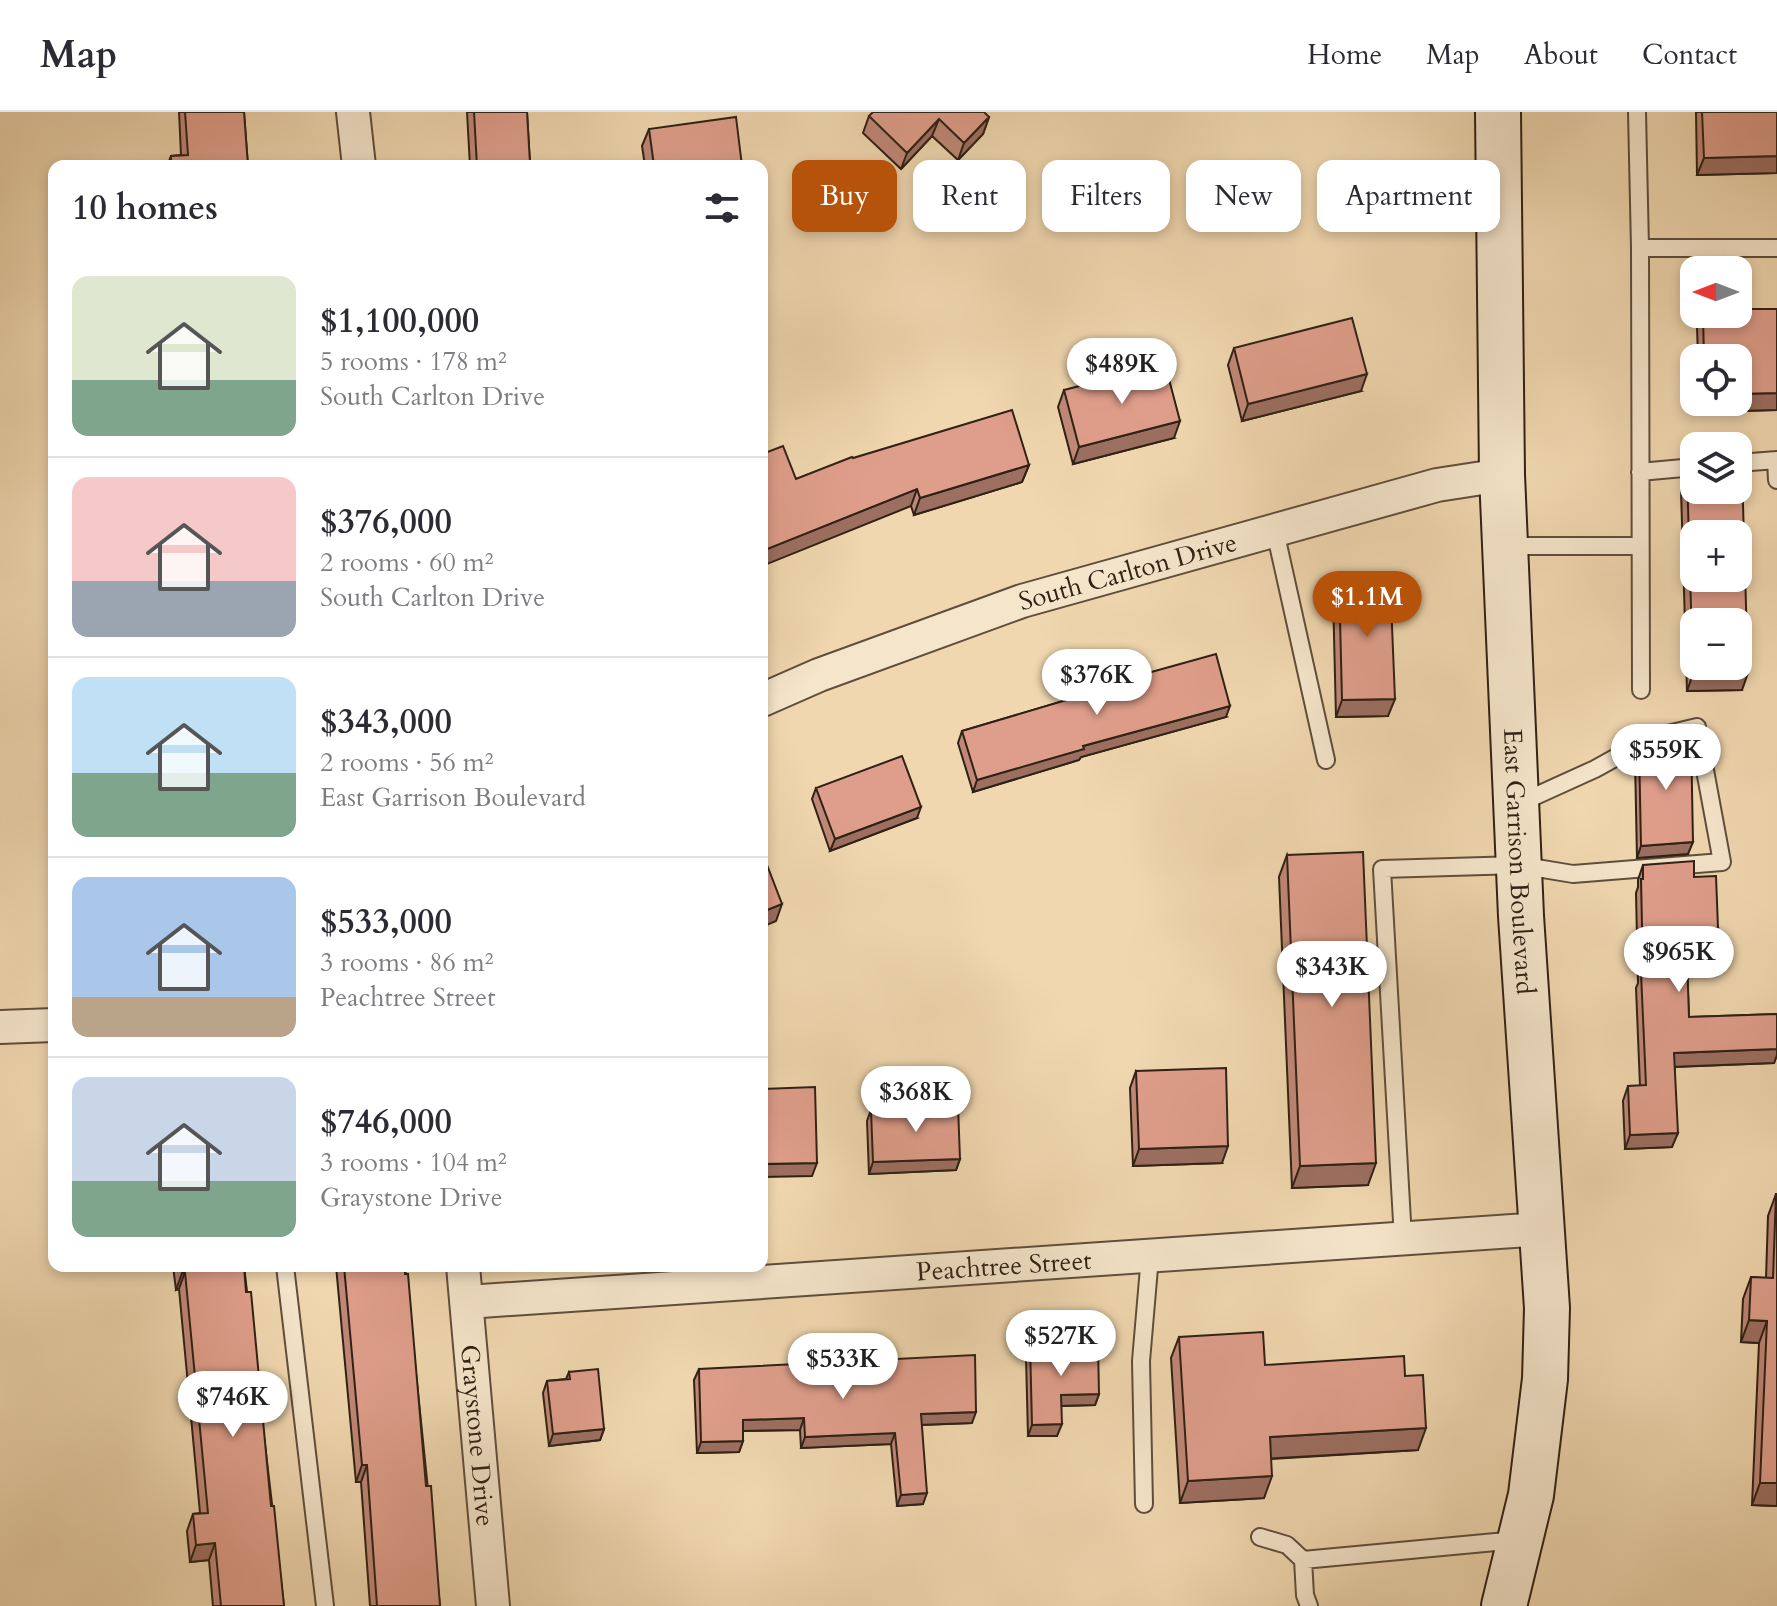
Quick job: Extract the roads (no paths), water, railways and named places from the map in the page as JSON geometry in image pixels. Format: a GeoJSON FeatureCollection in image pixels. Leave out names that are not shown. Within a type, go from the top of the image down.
{"type":"FeatureCollection","features":[{"type":"Feature","properties":{"kind":"main road","name":"East Garrison Boulevard"},"geometry":{"type":"LineString","coordinates":[[1498,112],[1502,475],[1522,932],[1547,1308],[1545,1379],[1531,1495],[1504,1606]]}},
{"type":"Feature","properties":{"kind":"street"},"geometry":{"type":"LineString","coordinates":[[353,112],[358,160]]}},
{"type":"Feature","properties":{"kind":"street","name":"South Carlton Drive"},"geometry":{"type":"LineString","coordinates":[[768,697],[819,675],[1022,601],[1437,485],[1502,475]]}},
{"type":"Feature","properties":{"kind":"street"},"geometry":{"type":"LineString","coordinates":[[0,1027],[48,1025]]}},
{"type":"Feature","properties":{"kind":"street","name":"Peachtree Street"},"geometry":{"type":"LineString","coordinates":[[467,1302],[1543,1229]]}},
{"type":"Feature","properties":{"kind":"street","name":"Graystone Drive"},"geometry":{"type":"LineString","coordinates":[[464,1272],[493,1606]]}},
{"type":"Feature","properties":{"kind":"lane"},"geometry":{"type":"LineString","coordinates":[[1637,112],[1641,690]]}},
{"type":"Feature","properties":{"kind":"lane"},"geometry":{"type":"LineString","coordinates":[[1640,248],[1777,248]]}},
{"type":"Feature","properties":{"kind":"lane"},"geometry":{"type":"LineString","coordinates":[[1752,462],[1776,460],[1777,480]]}},
{"type":"Feature","properties":{"kind":"lane"},"geometry":{"type":"LineString","coordinates":[[1640,472],[1680,468]]}},
{"type":"Feature","properties":{"kind":"lane"},"geometry":{"type":"LineString","coordinates":[[1275,531],[1326,760]]}},
{"type":"Feature","properties":{"kind":"lane"},"geometry":{"type":"LineString","coordinates":[[1505,546],[1640,546]]}},
{"type":"Feature","properties":{"kind":"lane"},"geometry":{"type":"LineString","coordinates":[[1403,1239],[1382,869],[1519,865],[1573,874],[1722,862],[1697,727],[1651,738],[1595,769],[1516,804]]}},
{"type":"Feature","properties":{"kind":"lane"},"geometry":{"type":"LineString","coordinates":[[1144,1504],[1141,1361],[1150,1256]]}},
{"type":"Feature","properties":{"kind":"lane"},"geometry":{"type":"LineString","coordinates":[[286,1272],[325,1606]]}},
{"type":"Feature","properties":{"kind":"lane"},"geometry":{"type":"LineString","coordinates":[[1260,1537],[1287,1545],[1303,1560],[1305,1595],[1309,1606]]}},
{"type":"Feature","properties":{"kind":"lane"},"geometry":{"type":"LineString","coordinates":[[1303,1560],[1520,1539]]}}]}
